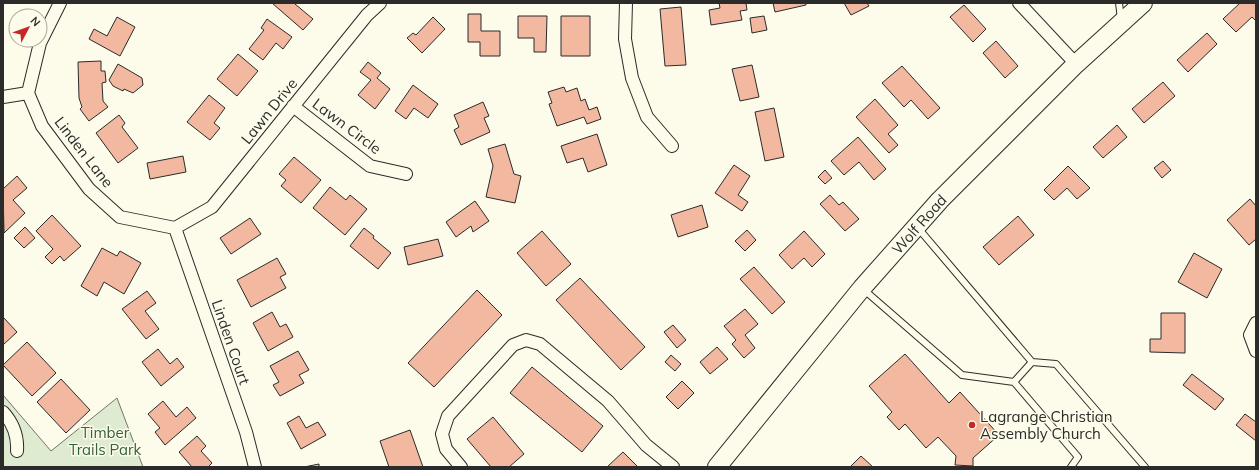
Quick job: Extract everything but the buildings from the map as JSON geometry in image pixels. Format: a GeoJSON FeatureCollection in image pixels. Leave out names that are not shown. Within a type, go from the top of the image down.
{"type":"FeatureCollection","features":[{"type":"Feature","properties":{"kind":"main road","name":"Wolf Road"},"geometry":{"type":"LineString","coordinates":[[717,467],[862,288],[940,200],[1076,64],[1143,3]]}},
{"type":"Feature","properties":{"kind":"street"},"geometry":{"type":"LineString","coordinates":[[3,97],[28,93],[40,43],[60,3]]}},
{"type":"Feature","properties":{"kind":"street","name":"Lawn Drive"},"geometry":{"type":"LineString","coordinates":[[175,228],[212,207],[366,15],[380,3]]}},
{"type":"Feature","properties":{"kind":"street"},"geometry":{"type":"LineString","coordinates":[[626,3],[625,39],[632,78],[647,117],[672,146]]}},
{"type":"Feature","properties":{"kind":"street"},"geometry":{"type":"LineString","coordinates":[[1019,3],[1076,64]]}},
{"type":"Feature","properties":{"kind":"street","name":"Linden Lane"},"geometry":{"type":"LineString","coordinates":[[28,93],[42,126],[89,189],[120,218],[175,228]]}},
{"type":"Feature","properties":{"kind":"street","name":"Lawn Circle"},"geometry":{"type":"LineString","coordinates":[[293,106],[370,166],[406,174]]}},
{"type":"Feature","properties":{"kind":"street","name":"Linden Court"},"geometry":{"type":"LineString","coordinates":[[175,228],[246,432],[255,467]]}},
{"type":"Feature","properties":{"kind":"street"},"geometry":{"type":"LineString","coordinates":[[1256,323],[1250,335],[1256,351]]}},
{"type":"Feature","properties":{"kind":"street"},"geometry":{"type":"LineString","coordinates":[[461,467],[446,449],[442,434],[448,416],[513,345],[526,340],[540,344],[608,401],[646,445],[673,467]]}},
{"type":"Feature","properties":{"kind":"street"},"geometry":{"type":"LineString","coordinates":[[3,412],[13,427],[18,439],[17,451]]}},
{"type":"Feature","properties":{"kind":"lane"},"geometry":{"type":"LineString","coordinates":[[1119,3],[1122,23]]}},
{"type":"Feature","properties":{"kind":"lane"},"geometry":{"type":"LineString","coordinates":[[917,226],[1032,362],[1056,364],[1145,467]]}},
{"type":"Feature","properties":{"kind":"lane"},"geometry":{"type":"LineString","coordinates":[[862,288],[962,375],[1014,382],[1078,457],[1071,467]]}},
{"type":"Feature","properties":{"kind":"lane"},"geometry":{"type":"LineString","coordinates":[[1014,382],[1032,362]]}},
{"type":"Feature","properties":{"kind":"green space","name":"Timber Trails Park"},"geometry":{"type":"Polygon","coordinates":[[[3,395],[51,451],[117,398],[143,467],[3,467],[3,395]]]}},
{"type":"Feature","properties":{"kind":"place","name":"Lagrange Christian Assembly Church"},"geometry":{"type":"Point","coordinates":[972,425]}}]}
